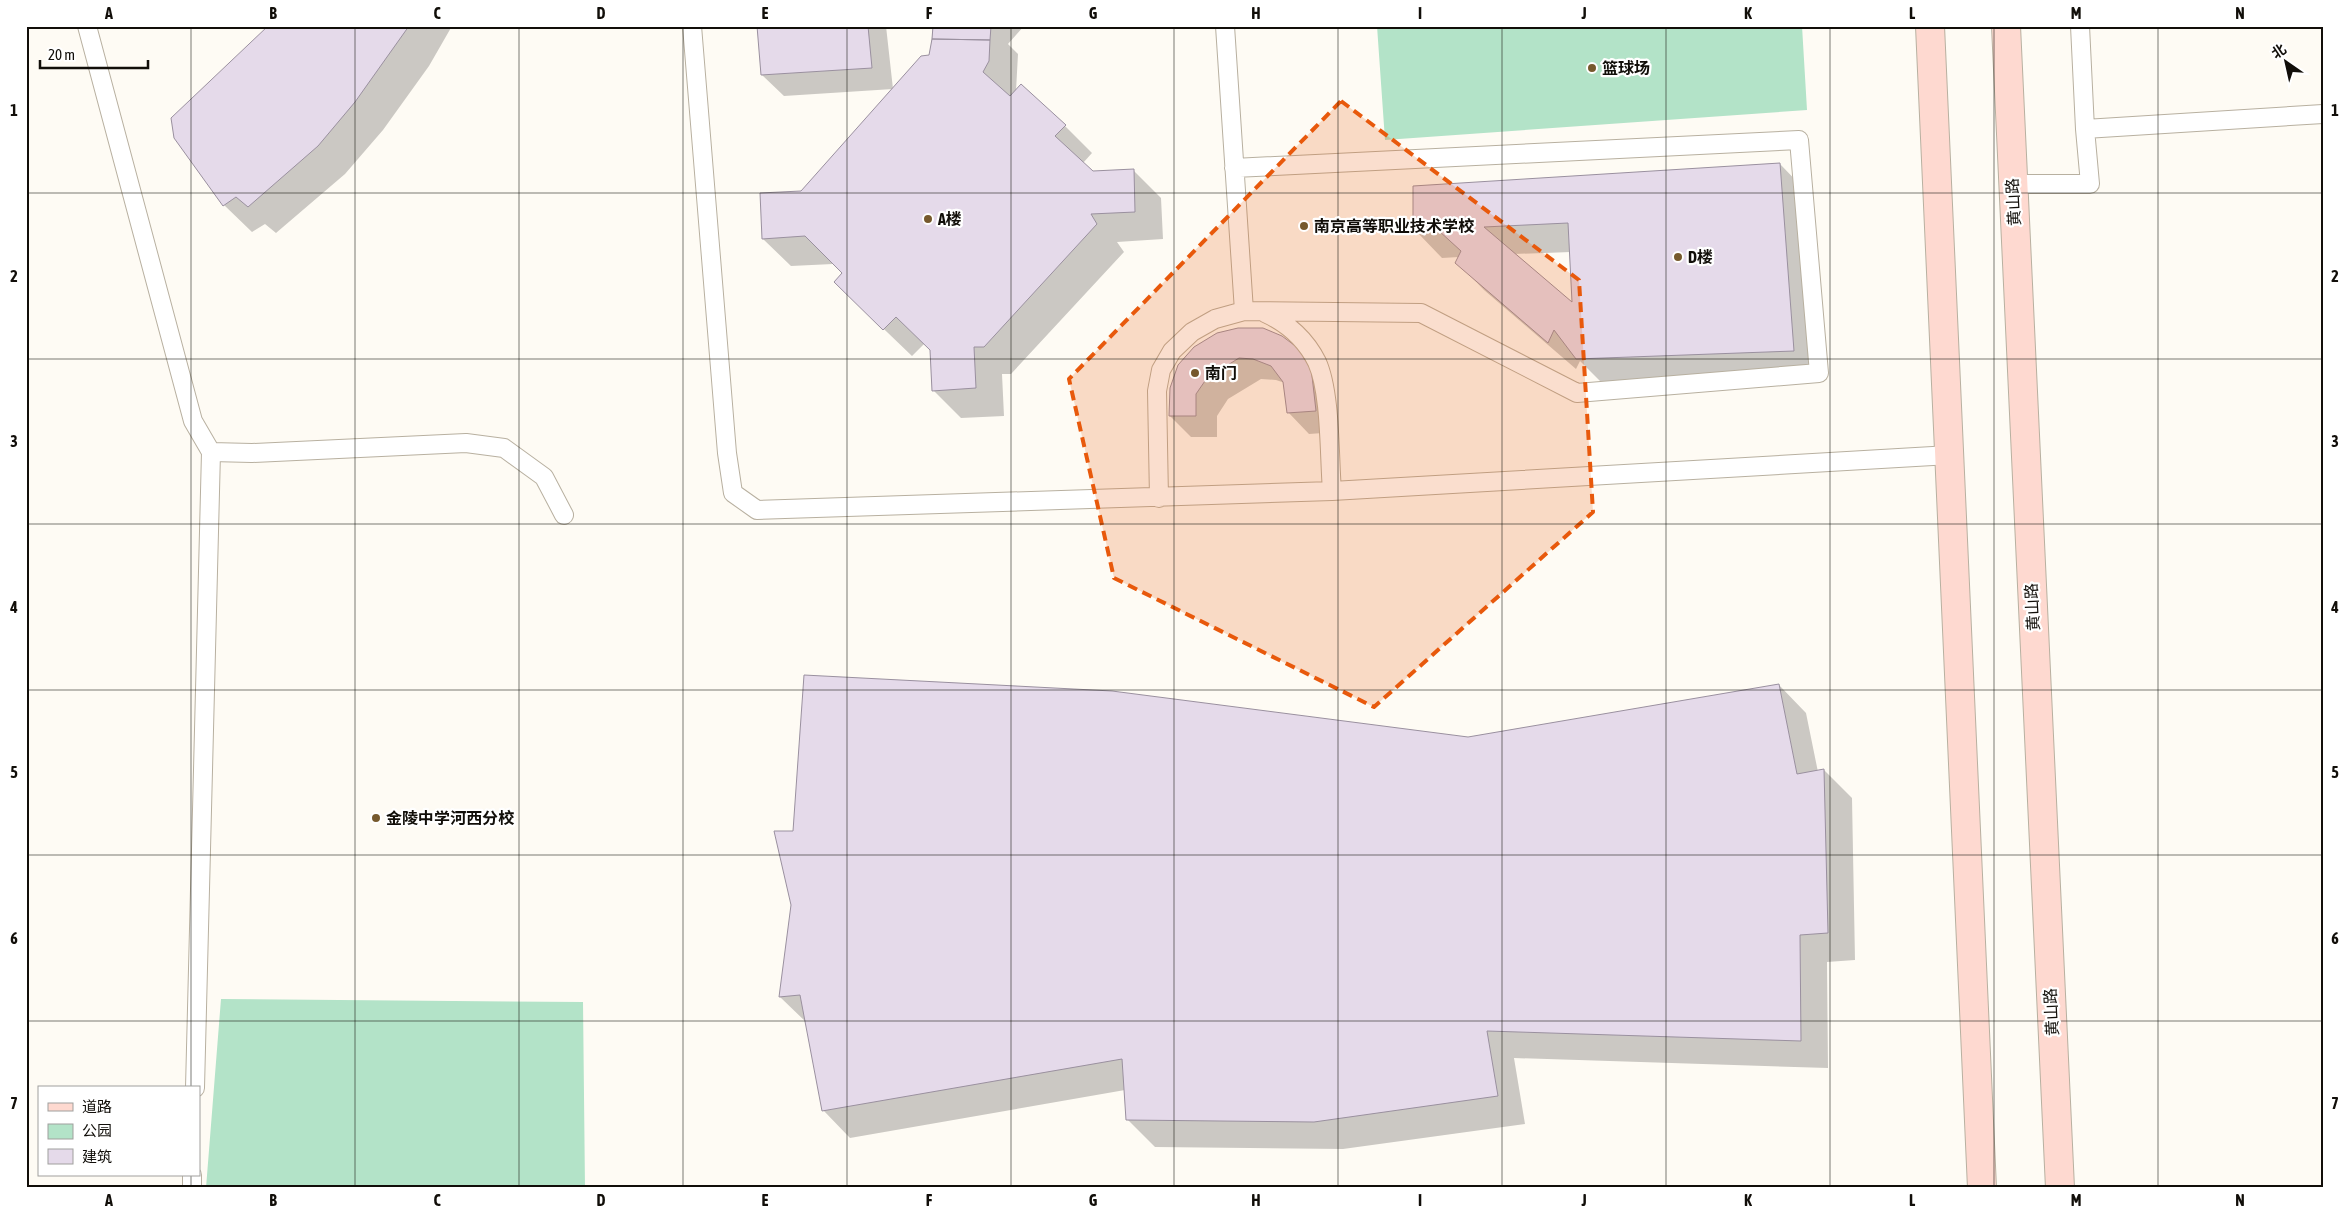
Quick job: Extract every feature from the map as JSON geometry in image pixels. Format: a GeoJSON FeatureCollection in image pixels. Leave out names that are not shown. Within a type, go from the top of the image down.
{"type":"FeatureCollection","features":[{"type":"Feature","properties":{"kind":"main road"},"geometry":{"type":"LineString","coordinates":[[1930,26],[1982,1188]]}},
{"type":"Feature","properties":{"kind":"main road","name":"黄山路"},"geometry":{"type":"LineString","coordinates":[[2006,26],[2060,1188]]}},
{"type":"Feature","properties":{"kind":"lane"},"geometry":{"type":"LineString","coordinates":[[87,26],[193,422],[211,452],[195,1086]]}},
{"type":"Feature","properties":{"kind":"lane"},"geometry":{"type":"LineString","coordinates":[[692,26],[727,453],[734,493],[757,510],[1332,491],[1950,455]]}},
{"type":"Feature","properties":{"kind":"lane"},"geometry":{"type":"LineString","coordinates":[[1225,26],[1234,168],[1253,312]]}},
{"type":"Feature","properties":{"kind":"lane"},"geometry":{"type":"LineString","coordinates":[[2012,184],[2090,184],[2085,129],[2080,26]]}},
{"type":"Feature","properties":{"kind":"lane"},"geometry":{"type":"LineString","coordinates":[[2085,129],[2323,114]]}},
{"type":"Feature","properties":{"kind":"lane"},"geometry":{"type":"LineString","coordinates":[[1159,498],[1157,391],[1160,370],[1172,351],[1192,332],[1215,319],[1253,312],[1421,313],[1577,393],[1820,372],[1799,140],[1234,168]]}},
{"type":"Feature","properties":{"kind":"lane"},"geometry":{"type":"LineString","coordinates":[[1253,312],[1290,328],[1317,362],[1325,396],[1332,491]]}},
{"type":"Feature","properties":{"kind":"lane"},"geometry":{"type":"LineString","coordinates":[[211,452],[252,453],[466,443],[504,448],[544,477],[564,515]]}},
{"type":"Feature","properties":{"kind":"highlighted area"},"geometry":{"type":"Polygon","coordinates":[[[1341,101],[1579,280],[1593,512],[1374,707],[1114,578],[1069,379],[1341,101]]]}},
{"type":"Feature","properties":{"kind":"green space","name":"篮球场"},"geometry":{"type":"Polygon","coordinates":[[[1377,26],[1802,26],[1807,110],[1385,140],[1377,26]]]}},
{"type":"Feature","properties":{"kind":"green space"},"geometry":{"type":"Polygon","coordinates":[[[221,999],[583,1002],[585,1188],[206,1188],[221,999]]]}},
{"type":"Feature","properties":{"kind":"building"},"geometry":{"type":"Polygon","coordinates":[[[268,26],[409,26],[355,102],[318,146],[248,207],[236,197],[223,206],[174,138],[171,118],[268,26]]]}},
{"type":"Feature","properties":{"kind":"building"},"geometry":{"type":"Polygon","coordinates":[[[757,26],[868,26],[872,68],[761,75],[757,26]]]}},
{"type":"Feature","properties":{"kind":"building"},"geometry":{"type":"Polygon","coordinates":[[[933,26],[991,26],[990,40],[932,39],[933,26]]]}},
{"type":"Feature","properties":{"kind":"building","name":"A楼"},"geometry":{"type":"Polygon","coordinates":[[[932,39],[990,40],[989,61],[983,72],[1010,96],[1021,84],[1066,125],[1055,136],[1093,171],[1134,169],[1135,212],[1091,214],[1097,224],[984,347],[974,347],[976,388],[932,391],[930,350],[896,317],[883,330],[834,282],[842,273],[805,236],[762,239],[760,193],[801,191],[921,56],[929,55],[932,39]]]}},
{"type":"Feature","properties":{"kind":"building","name":"D楼"},"geometry":{"type":"Polygon","coordinates":[[[1780,163],[1794,351],[1576,359],[1554,330],[1548,343],[1455,263],[1461,251],[1438,230],[1413,231],[1413,186],[1780,163]],[[1568,223],[1484,227],[1572,302],[1568,223]]]}},
{"type":"Feature","properties":{"kind":"building","name":"南门"},"geometry":{"type":"Polygon","coordinates":[[[1238,328],[1263,328],[1282,336],[1298,348],[1311,367],[1316,411],[1287,413],[1283,382],[1271,366],[1253,359],[1239,358],[1207,378],[1196,394],[1196,416],[1169,416],[1170,388],[1178,365],[1194,347],[1217,333],[1238,328]]]}},
{"type":"Feature","properties":{"kind":"building"},"geometry":{"type":"Polygon","coordinates":[[[804,675],[1112,691],[1468,737],[1779,684],[1797,774],[1824,769],[1828,933],[1800,935],[1801,1041],[1487,1031],[1498,1096],[1314,1122],[1126,1120],[1122,1059],[822,1111],[800,995],[779,997],[791,905],[774,831],[793,831],[804,675]]]}},
{"type":"Feature","properties":{"kind":"place","name":"篮球场"},"geometry":{"type":"Point","coordinates":[1592,68]}},
{"type":"Feature","properties":{"kind":"place","name":"A楼"},"geometry":{"type":"Point","coordinates":[928,219]}},
{"type":"Feature","properties":{"kind":"place","name":"南京高等职业技术学校"},"geometry":{"type":"Point","coordinates":[1304,226]}},
{"type":"Feature","properties":{"kind":"place","name":"D楼"},"geometry":{"type":"Point","coordinates":[1678,257]}},
{"type":"Feature","properties":{"kind":"place","name":"南门"},"geometry":{"type":"Point","coordinates":[1195,373]}},
{"type":"Feature","properties":{"kind":"place","name":"金陵中学河西分校"},"geometry":{"type":"Point","coordinates":[376,818]}}]}
